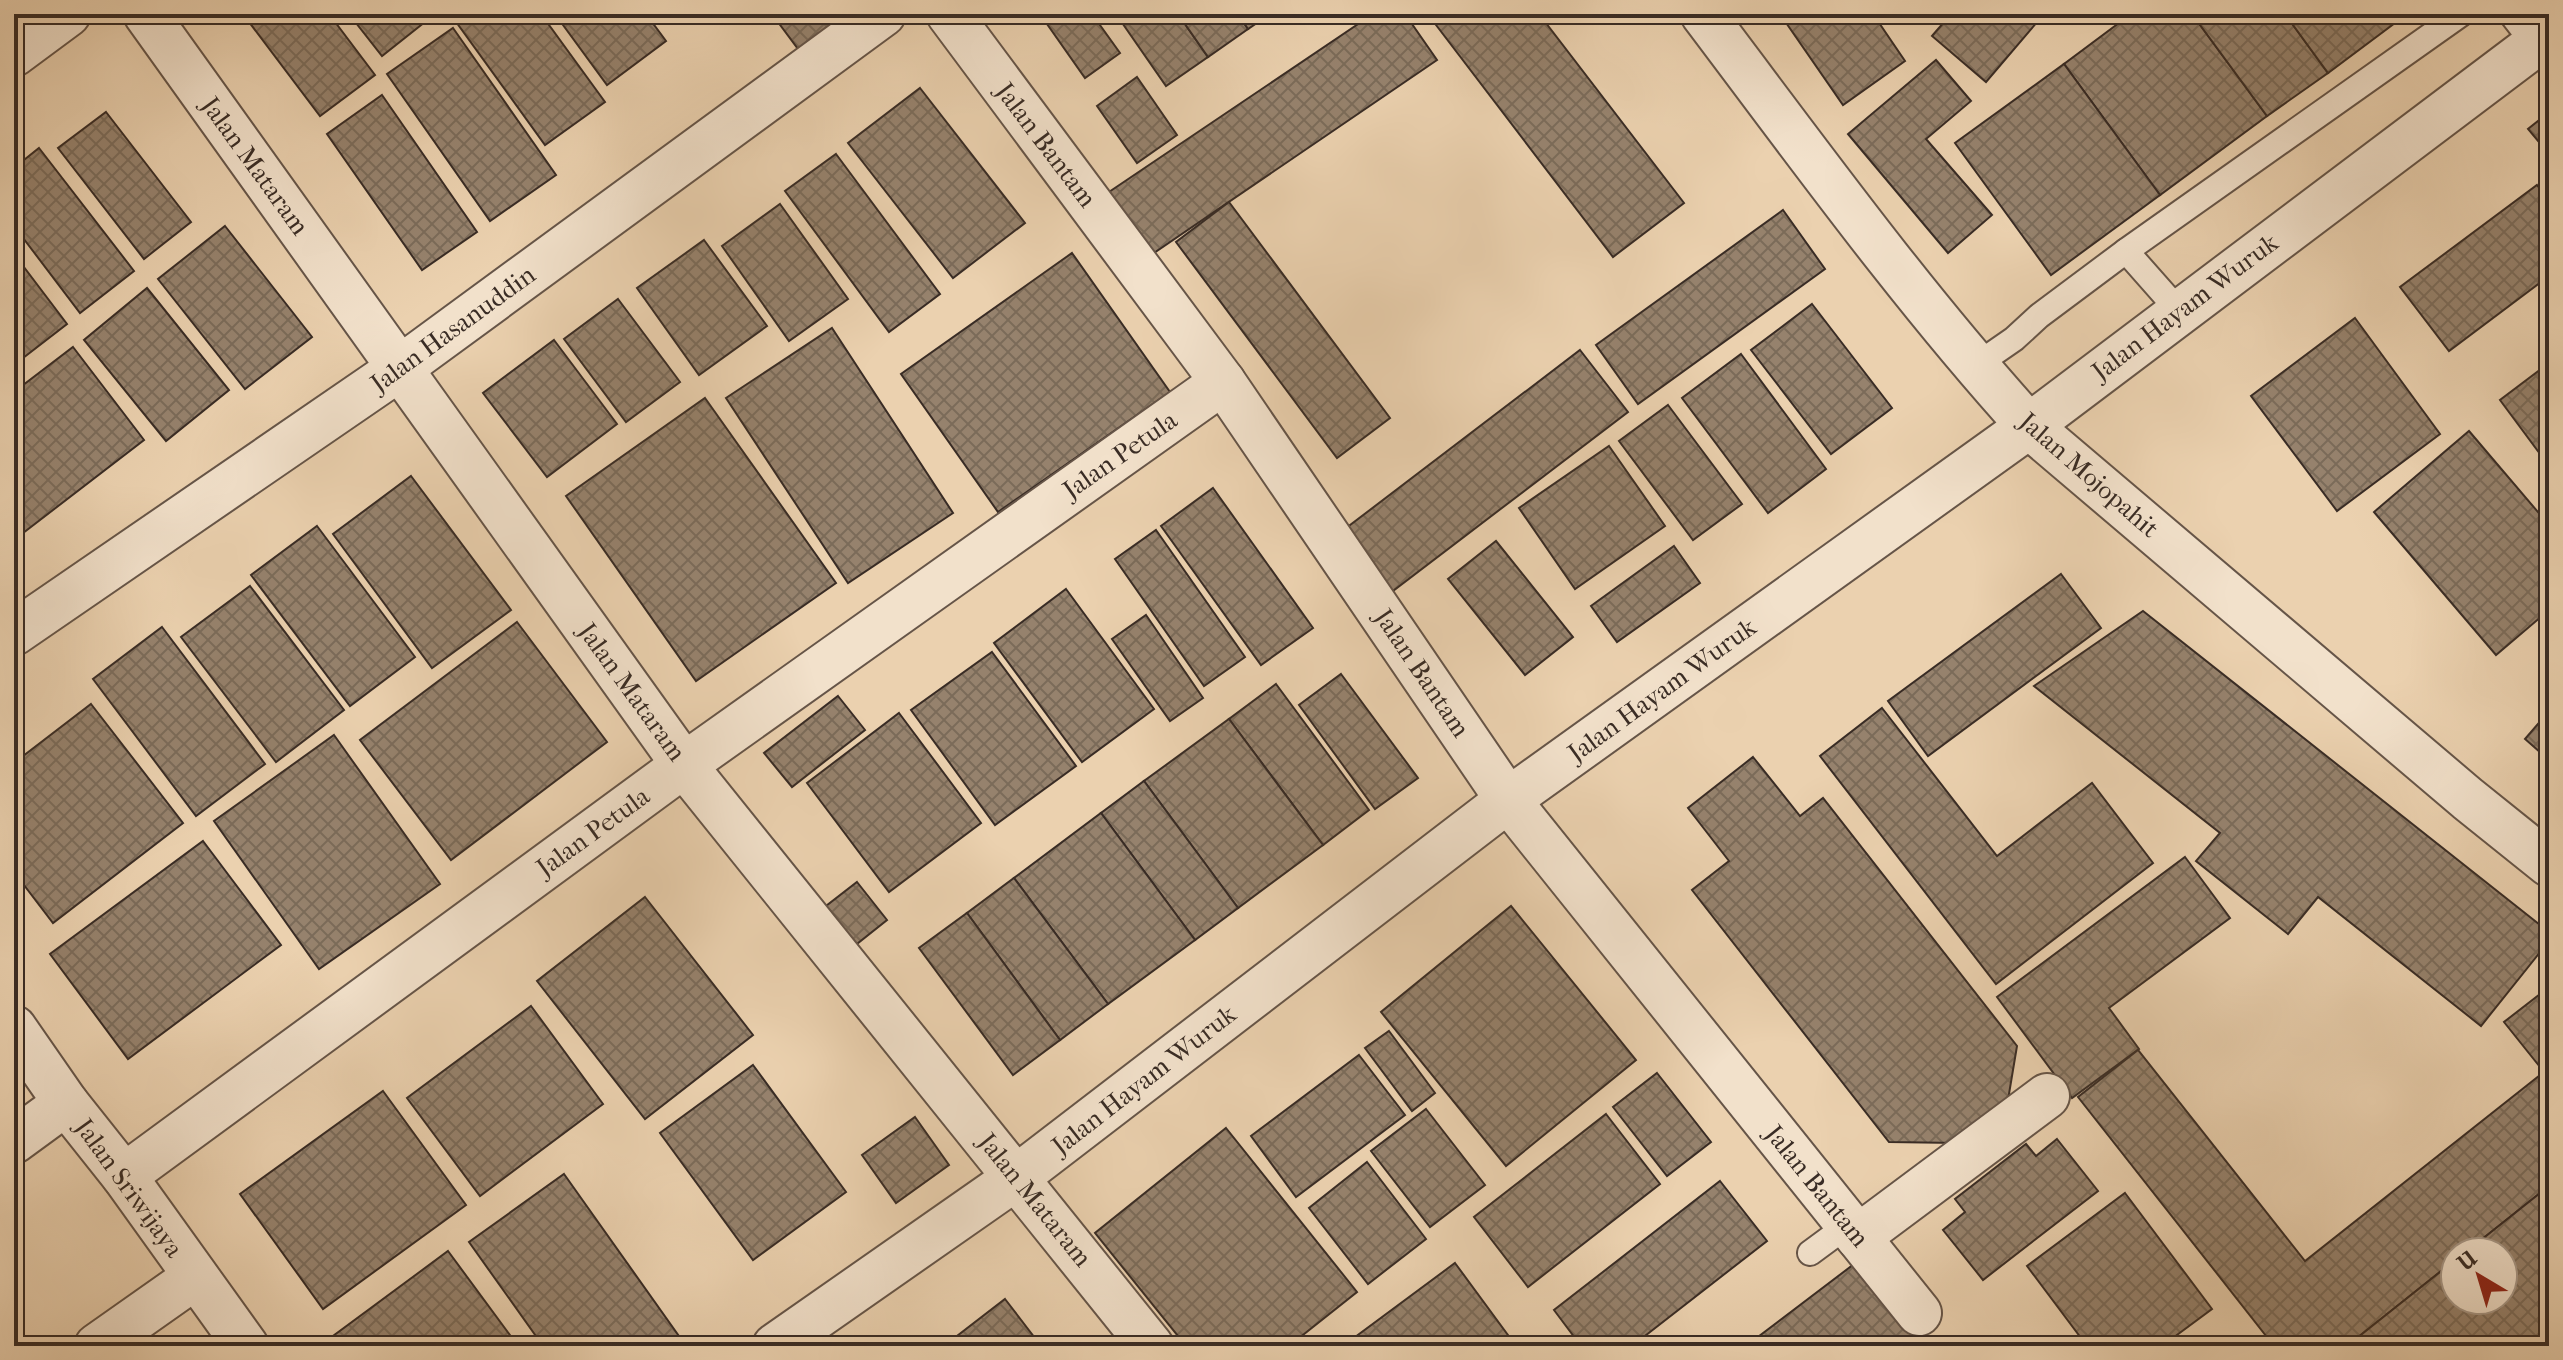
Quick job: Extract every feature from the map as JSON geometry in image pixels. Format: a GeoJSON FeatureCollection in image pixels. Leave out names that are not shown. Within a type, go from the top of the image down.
{"type":"FeatureCollection","features":[{"type":"Feature","properties":{"kind":"street"},"geometry":{"type":"LineString","coordinates":[[14,54],[68,14]]}},
{"type":"Feature","properties":{"kind":"street","name":"Jalan Mataram"},"geometry":{"type":"LineString","coordinates":[[146,14],[684,765],[1151,1346]]}},
{"type":"Feature","properties":{"kind":"street","name":"Jalan Hasanuddin"},"geometry":{"type":"LineString","coordinates":[[14,633],[400,368],[883,14]]}},
{"type":"Feature","properties":{"kind":"street","name":"Jalan Bantam"},"geometry":{"type":"LineString","coordinates":[[949,14],[1223,382],[1508,800],[1919,1313]]}},
{"type":"Feature","properties":{"kind":"street","name":"Jalan Mojopahit"},"geometry":{"type":"LineString","coordinates":[[1703,14],[1815,163],[1975,366],[2029,426],[2456,789],[2549,864]]}},
{"type":"Feature","properties":{"kind":"street","name":"Jalan Hayam Wuruk"},"geometry":{"type":"LineString","coordinates":[[775,1346],[1017,1177],[1508,800],[2029,426],[2532,31]]}},
{"type":"Feature","properties":{"kind":"street","name":"Jalan Petula"},"geometry":{"type":"LineString","coordinates":[[124,1176],[684,765],[1223,382]]}},
{"type":"Feature","properties":{"kind":"street","name":"Jalan Sriwijaya"},"geometry":{"type":"LineString","coordinates":[[14,1028],[246,1346]]}},
{"type":"Feature","properties":{"kind":"street"},"geometry":{"type":"LineString","coordinates":[[1853,1231],[2047,1096]]}},
{"type":"Feature","properties":{"kind":"street"},"geometry":{"type":"LineString","coordinates":[[14,1141],[66,1103]]}},
{"type":"Feature","properties":{"kind":"street"},"geometry":{"type":"LineString","coordinates":[[97,1346],[195,1277]]}},
{"type":"Feature","properties":{"kind":"lane"},"geometry":{"type":"LineString","coordinates":[[1975,366],[2126,251],[2461,14]]}},
{"type":"Feature","properties":{"kind":"lane"},"geometry":{"type":"LineString","coordinates":[[2126,251],[2179,311]]}},
{"type":"Feature","properties":{"kind":"lane"},"geometry":{"type":"LineString","coordinates":[[1810,1253],[1853,1231]]}},
{"type":"Feature","properties":{"kind":"building"},"geometry":{"type":"Polygon","coordinates":[[[243,14],[329,14],[375,75],[320,116],[243,14]]]}},
{"type":"Feature","properties":{"kind":"building"},"geometry":{"type":"Polygon","coordinates":[[[349,14],[435,14],[382,56],[349,14]]]}},
{"type":"Feature","properties":{"kind":"building"},"geometry":{"type":"Polygon","coordinates":[[[462,14],[541,14],[605,102],[545,145],[454,19],[462,14]]]}},
{"type":"Feature","properties":{"kind":"building"},"geometry":{"type":"Polygon","coordinates":[[[555,14],[646,14],[666,41],[607,85],[555,14]]]}},
{"type":"Feature","properties":{"kind":"building"},"geometry":{"type":"Polygon","coordinates":[[[772,14],[861,14],[804,57],[772,14]]]}},
{"type":"Feature","properties":{"kind":"building"},"geometry":{"type":"Polygon","coordinates":[[[1040,14],[1092,14],[1120,53],[1085,78],[1040,14]]]}},
{"type":"Feature","properties":{"kind":"building"},"geometry":{"type":"Polygon","coordinates":[[[1116,14],[1178,14],[1208,57],[1166,86],[1116,14]]]}},
{"type":"Feature","properties":{"kind":"building"},"geometry":{"type":"Polygon","coordinates":[[[1178,14],[1238,14],[1248,29],[1208,57],[1178,14]]]}},
{"type":"Feature","properties":{"kind":"building"},"geometry":{"type":"Polygon","coordinates":[[[1238,14],[1270,14],[1248,29],[1238,14]]]}},
{"type":"Feature","properties":{"kind":"building"},"geometry":{"type":"Polygon","coordinates":[[[1373,14],[1405,14],[1437,60],[1151,255],[1109,192],[1373,14]]]}},
{"type":"Feature","properties":{"kind":"building"},"geometry":{"type":"Polygon","coordinates":[[[1442,14],[1539,14],[1684,203],[1613,257],[1433,21],[1442,14]]]}},
{"type":"Feature","properties":{"kind":"building"},"geometry":{"type":"Polygon","coordinates":[[[1780,14],[1873,14],[1905,61],[1843,105],[1780,14]]]}},
{"type":"Feature","properties":{"kind":"building"},"geometry":{"type":"Polygon","coordinates":[[[1951,14],[2044,14],[1986,82],[1932,36],[1951,14]]]}},
{"type":"Feature","properties":{"kind":"building"},"geometry":{"type":"Polygon","coordinates":[[[2131,14],[2192,14],[2267,116],[2160,195],[2064,64],[2131,14]]]}},
{"type":"Feature","properties":{"kind":"building"},"geometry":{"type":"Polygon","coordinates":[[[2192,14],[2285,14],[2328,73],[2267,116],[2192,14]]]}},
{"type":"Feature","properties":{"kind":"building"},"geometry":{"type":"Polygon","coordinates":[[[2285,14],[2401,14],[2403,17],[2328,73],[2285,14]]]}},
{"type":"Feature","properties":{"kind":"building"},"geometry":{"type":"Polygon","coordinates":[[[453,28],[556,175],[490,221],[387,74],[453,28]]]}},
{"type":"Feature","properties":{"kind":"building"},"geometry":{"type":"Polygon","coordinates":[[[1936,60],[1971,101],[1926,139],[1992,215],[1948,253],[1848,134],[1936,60]]]}},
{"type":"Feature","properties":{"kind":"building"},"geometry":{"type":"Polygon","coordinates":[[[2064,64],[2160,195],[2051,275],[1955,143],[2064,64]]]}},
{"type":"Feature","properties":{"kind":"building"},"geometry":{"type":"Polygon","coordinates":[[[1137,77],[1177,135],[1137,163],[1097,106],[1137,77]]]}},
{"type":"Feature","properties":{"kind":"building"},"geometry":{"type":"Polygon","coordinates":[[[920,88],[1025,223],[953,278],[848,143],[920,88]]]}},
{"type":"Feature","properties":{"kind":"building"},"geometry":{"type":"Polygon","coordinates":[[[382,95],[477,232],[422,270],[327,134],[382,95]]]}},
{"type":"Feature","properties":{"kind":"building"},"geometry":{"type":"Polygon","coordinates":[[[106,112],[191,222],[144,259],[58,148],[106,112]]]}},
{"type":"Feature","properties":{"kind":"building"},"geometry":{"type":"Polygon","coordinates":[[[2549,112],[2549,154],[2528,129],[2549,112]]]}},
{"type":"Feature","properties":{"kind":"building"},"geometry":{"type":"Polygon","coordinates":[[[39,148],[134,271],[80,313],[14,226],[14,168],[39,148]]]}},
{"type":"Feature","properties":{"kind":"building"},"geometry":{"type":"Polygon","coordinates":[[[836,154],[940,294],[889,332],[785,191],[836,154]]]}},
{"type":"Feature","properties":{"kind":"building"},"geometry":{"type":"Polygon","coordinates":[[[2537,185],[2549,201],[2549,276],[2449,351],[2400,287],[2537,185]]]}},
{"type":"Feature","properties":{"kind":"building"},"geometry":{"type":"Polygon","coordinates":[[[1229,202],[1390,418],[1337,458],[1176,242],[1229,202]]]}},
{"type":"Feature","properties":{"kind":"building"},"geometry":{"type":"Polygon","coordinates":[[[780,204],[848,299],[789,341],[722,246],[780,204]]]}},
{"type":"Feature","properties":{"kind":"building"},"geometry":{"type":"Polygon","coordinates":[[[1783,210],[1825,269],[1638,404],[1596,345],[1783,210]]]}},
{"type":"Feature","properties":{"kind":"building"},"geometry":{"type":"Polygon","coordinates":[[[225,226],[312,337],[245,389],[158,279],[225,226]]]}},
{"type":"Feature","properties":{"kind":"building"},"geometry":{"type":"Polygon","coordinates":[[[704,240],[767,326],[699,375],[637,288],[704,240]]]}},
{"type":"Feature","properties":{"kind":"building"},"geometry":{"type":"Polygon","coordinates":[[[1072,253],[1170,392],[998,512],[901,374],[1072,253]]]}},
{"type":"Feature","properties":{"kind":"building"},"geometry":{"type":"Polygon","coordinates":[[[14,254],[67,324],[14,365],[14,254]]]}},
{"type":"Feature","properties":{"kind":"building"},"geometry":{"type":"Polygon","coordinates":[[[147,288],[229,390],[166,441],[84,340],[147,288]]]}},
{"type":"Feature","properties":{"kind":"building"},"geometry":{"type":"Polygon","coordinates":[[[618,299],[680,382],[626,422],[564,339],[618,299]]]}},
{"type":"Feature","properties":{"kind":"building"},"geometry":{"type":"Polygon","coordinates":[[[1812,304],[1892,408],[1831,454],[1751,350],[1812,304]]]}},
{"type":"Feature","properties":{"kind":"building"},"geometry":{"type":"Polygon","coordinates":[[[2355,318],[2440,434],[2337,511],[2251,396],[2355,318]]]}},
{"type":"Feature","properties":{"kind":"building"},"geometry":{"type":"Polygon","coordinates":[[[832,328],[953,513],[848,583],[726,398],[832,328]]]}},
{"type":"Feature","properties":{"kind":"building"},"geometry":{"type":"Polygon","coordinates":[[[554,340],[617,424],[547,477],[483,393],[554,340]]]}},
{"type":"Feature","properties":{"kind":"building"},"geometry":{"type":"Polygon","coordinates":[[[73,347],[144,440],[14,540],[14,392],[73,347]]]}},
{"type":"Feature","properties":{"kind":"building"},"geometry":{"type":"Polygon","coordinates":[[[1580,350],[1628,412],[1385,597],[1337,535],[1580,350]]]}},
{"type":"Feature","properties":{"kind":"building"},"geometry":{"type":"Polygon","coordinates":[[[1741,354],[1826,469],[1768,513],[1682,398],[1741,354]]]}},
{"type":"Feature","properties":{"kind":"building"},"geometry":{"type":"Polygon","coordinates":[[[2549,363],[2549,466],[2500,400],[2549,363]]]}},
{"type":"Feature","properties":{"kind":"building"},"geometry":{"type":"Polygon","coordinates":[[[705,398],[836,583],[696,681],[566,496],[705,398]]]}},
{"type":"Feature","properties":{"kind":"building"},"geometry":{"type":"Polygon","coordinates":[[[1668,405],[1742,504],[1693,540],[1619,441],[1668,405]]]}},
{"type":"Feature","properties":{"kind":"building"},"geometry":{"type":"Polygon","coordinates":[[[2469,431],[2549,525],[2549,610],[2496,655],[2374,512],[2469,431]]]}},
{"type":"Feature","properties":{"kind":"building"},"geometry":{"type":"Polygon","coordinates":[[[1609,446],[1665,526],[1575,589],[1519,508],[1609,446]]]}},
{"type":"Feature","properties":{"kind":"building"},"geometry":{"type":"Polygon","coordinates":[[[411,476],[511,610],[432,668],[333,534],[411,476]]]}},
{"type":"Feature","properties":{"kind":"building"},"geometry":{"type":"Polygon","coordinates":[[[1213,488],[1313,628],[1261,665],[1161,526],[1213,488]]]}},
{"type":"Feature","properties":{"kind":"building"},"geometry":{"type":"Polygon","coordinates":[[[317,526],[415,657],[350,706],[251,575],[317,526]]]}},
{"type":"Feature","properties":{"kind":"building"},"geometry":{"type":"Polygon","coordinates":[[[1156,530],[1245,657],[1204,686],[1115,559],[1156,530]]]}},
{"type":"Feature","properties":{"kind":"building"},"geometry":{"type":"Polygon","coordinates":[[[1496,541],[1573,637],[1525,675],[1448,579],[1496,541]]]}},
{"type":"Feature","properties":{"kind":"building"},"geometry":{"type":"Polygon","coordinates":[[[1674,546],[1700,583],[1617,642],[1591,606],[1674,546]]]}},
{"type":"Feature","properties":{"kind":"building"},"geometry":{"type":"Polygon","coordinates":[[[2061,574],[2101,628],[1928,756],[1888,701],[2061,574]]]}},
{"type":"Feature","properties":{"kind":"building"},"geometry":{"type":"Polygon","coordinates":[[[250,586],[344,710],[276,762],[181,637],[250,586]]]}},
{"type":"Feature","properties":{"kind":"building"},"geometry":{"type":"Polygon","coordinates":[[[1066,589],[1154,709],[1082,762],[994,643],[1066,589]]]}},
{"type":"Feature","properties":{"kind":"building"},"geometry":{"type":"Polygon","coordinates":[[[2143,611],[2549,932],[2549,941],[2481,1026],[2318,897],[2288,934],[2196,861],[2220,833],[2034,686],[2143,611]]]}},
{"type":"Feature","properties":{"kind":"building"},"geometry":{"type":"Polygon","coordinates":[[[1146,615],[1203,698],[1170,721],[1112,639],[1146,615]]]}},
{"type":"Feature","properties":{"kind":"building"},"geometry":{"type":"Polygon","coordinates":[[[517,622],[607,742],[451,860],[360,740],[517,622]]]}},
{"type":"Feature","properties":{"kind":"building"},"geometry":{"type":"Polygon","coordinates":[[[162,627],[265,764],[196,816],[93,679],[162,627]]]}},
{"type":"Feature","properties":{"kind":"building"},"geometry":{"type":"Polygon","coordinates":[[[992,652],[1076,766],[995,825],[911,710],[992,652]]]}},
{"type":"Feature","properties":{"kind":"building"},"geometry":{"type":"Polygon","coordinates":[[[1341,674],[1418,778],[1375,809],[1299,705],[1341,674]]]}},
{"type":"Feature","properties":{"kind":"building"},"geometry":{"type":"Polygon","coordinates":[[[1276,684],[1369,810],[1323,845],[1229,719],[1276,684]]]}},
{"type":"Feature","properties":{"kind":"building"},"geometry":{"type":"Polygon","coordinates":[[[838,696],[865,730],[792,787],[764,753],[838,696]]]}},
{"type":"Feature","properties":{"kind":"building"},"geometry":{"type":"Polygon","coordinates":[[[91,704],[183,823],[53,923],[14,872],[14,763],[91,704]]]}},
{"type":"Feature","properties":{"kind":"building"},"geometry":{"type":"Polygon","coordinates":[[[1882,708],[1997,856],[2092,783],[2153,863],[1996,984],[1820,756],[1882,708]]]}},
{"type":"Feature","properties":{"kind":"building"},"geometry":{"type":"Polygon","coordinates":[[[2549,711],[2549,760],[2525,739],[2549,711]]]}},
{"type":"Feature","properties":{"kind":"building"},"geometry":{"type":"Polygon","coordinates":[[[899,713],[981,823],[889,892],[807,783],[899,713]]]}},
{"type":"Feature","properties":{"kind":"building"},"geometry":{"type":"Polygon","coordinates":[[[1229,719],[1323,845],[1238,908],[1144,781],[1229,719]]]}},
{"type":"Feature","properties":{"kind":"building"},"geometry":{"type":"Polygon","coordinates":[[[334,735],[440,884],[319,969],[214,821],[334,735]]]}},
{"type":"Feature","properties":{"kind":"building"},"geometry":{"type":"Polygon","coordinates":[[[1753,757],[1800,816],[1823,798],[2017,1046],[2008,1100],[1957,1143],[1889,1142],[1692,890],[1729,861],[1688,808],[1753,757]]]}},
{"type":"Feature","properties":{"kind":"building"},"geometry":{"type":"Polygon","coordinates":[[[1144,781],[1238,908],[1195,940],[1101,813],[1144,781]]]}},
{"type":"Feature","properties":{"kind":"building"},"geometry":{"type":"Polygon","coordinates":[[[1101,813],[1195,940],[1108,1004],[1014,878],[1101,813]]]}},
{"type":"Feature","properties":{"kind":"building"},"geometry":{"type":"Polygon","coordinates":[[[203,841],[281,945],[128,1059],[50,954],[203,841]]]}},
{"type":"Feature","properties":{"kind":"building"},"geometry":{"type":"Polygon","coordinates":[[[2185,857],[2230,918],[2109,1008],[2139,1049],[2072,1098],[1997,997],[2185,857]]]}},
{"type":"Feature","properties":{"kind":"building"},"geometry":{"type":"Polygon","coordinates":[[[1014,878],[1108,1004],[1060,1040],[967,913],[1014,878]]]}},
{"type":"Feature","properties":{"kind":"building"},"geometry":{"type":"Polygon","coordinates":[[[857,882],[887,920],[848,951],[817,913],[857,882]]]}},
{"type":"Feature","properties":{"kind":"building"},"geometry":{"type":"Polygon","coordinates":[[[645,897],[753,1035],[645,1119],[537,981],[645,897]]]}},
{"type":"Feature","properties":{"kind":"building"},"geometry":{"type":"Polygon","coordinates":[[[1511,906],[1636,1060],[1506,1166],[1381,1012],[1511,906]]]}},
{"type":"Feature","properties":{"kind":"building"},"geometry":{"type":"Polygon","coordinates":[[[967,913],[1060,1040],[1013,1075],[919,948],[967,913]]]}},
{"type":"Feature","properties":{"kind":"building"},"geometry":{"type":"Polygon","coordinates":[[[2549,987],[2549,1186],[2486,1236],[2439,1236],[2439,1273],[2347,1346],[2274,1346],[2078,1097],[2138,1050],[2305,1261],[2544,1072],[2504,1022],[2549,987]]]}},
{"type":"Feature","properties":{"kind":"building"},"geometry":{"type":"Polygon","coordinates":[[[531,1006],[603,1104],[480,1196],[407,1098],[531,1006]]]}},
{"type":"Feature","properties":{"kind":"building"},"geometry":{"type":"Polygon","coordinates":[[[1389,1031],[1435,1093],[1412,1111],[1365,1048],[1389,1031]]]}},
{"type":"Feature","properties":{"kind":"building"},"geometry":{"type":"Polygon","coordinates":[[[1359,1055],[1405,1115],[1296,1197],[1251,1136],[1359,1055]]]}},
{"type":"Feature","properties":{"kind":"building"},"geometry":{"type":"Polygon","coordinates":[[[753,1065],[846,1192],[753,1260],[660,1133],[753,1065]]]}},
{"type":"Feature","properties":{"kind":"building"},"geometry":{"type":"Polygon","coordinates":[[[1657,1073],[1711,1142],[1667,1176],[1613,1107],[1657,1073]]]}},
{"type":"Feature","properties":{"kind":"building"},"geometry":{"type":"Polygon","coordinates":[[[383,1091],[466,1205],[323,1309],[240,1194],[383,1091]]]}},
{"type":"Feature","properties":{"kind":"building"},"geometry":{"type":"Polygon","coordinates":[[[1426,1109],[1485,1185],[1430,1227],[1371,1151],[1426,1109]]]}},
{"type":"Feature","properties":{"kind":"building"},"geometry":{"type":"Polygon","coordinates":[[[1606,1114],[1660,1184],[1528,1287],[1474,1217],[1606,1114]]]}},
{"type":"Feature","properties":{"kind":"building"},"geometry":{"type":"Polygon","coordinates":[[[915,1117],[949,1165],[896,1203],[862,1155],[915,1117]]]}},
{"type":"Feature","properties":{"kind":"building"},"geometry":{"type":"Polygon","coordinates":[[[1226,1128],[1357,1292],[1289,1346],[1186,1346],[1095,1233],[1226,1128]]]}},
{"type":"Feature","properties":{"kind":"building"},"geometry":{"type":"Polygon","coordinates":[[[2057,1139],[2098,1191],[1983,1280],[1943,1230],[1965,1212],[1955,1199],[2026,1144],[2036,1156],[2057,1139]]]}},
{"type":"Feature","properties":{"kind":"building"},"geometry":{"type":"Polygon","coordinates":[[[1367,1162],[1426,1239],[1368,1284],[1309,1208],[1367,1162]]]}},
{"type":"Feature","properties":{"kind":"building"},"geometry":{"type":"Polygon","coordinates":[[[564,1174],[686,1346],[543,1346],[469,1242],[564,1174]]]}},
{"type":"Feature","properties":{"kind":"building"},"geometry":{"type":"Polygon","coordinates":[[[1720,1181],[1767,1241],[1632,1346],[1581,1346],[1554,1310],[1720,1181]]]}},
{"type":"Feature","properties":{"kind":"building"},"geometry":{"type":"Polygon","coordinates":[[[2549,1186],[2549,1346],[2347,1346],[2439,1273],[2439,1316],[2519,1316],[2519,1236],[2486,1236],[2549,1186]]]}},
{"type":"Feature","properties":{"kind":"building"},"geometry":{"type":"Polygon","coordinates":[[[2125,1193],[2212,1309],[2162,1346],[2087,1346],[2027,1266],[2125,1193]]]}},
{"type":"Feature","properties":{"kind":"building"},"geometry":{"type":"Polygon","coordinates":[[[448,1251],[518,1346],[340,1346],[333,1336],[448,1251]]]}},
{"type":"Feature","properties":{"kind":"building"},"geometry":{"type":"Polygon","coordinates":[[[1862,1258],[1929,1346],[1746,1346],[1862,1258]]]}},
{"type":"Feature","properties":{"kind":"building"},"geometry":{"type":"Polygon","coordinates":[[[1455,1263],[1516,1346],[1343,1346],[1455,1263]]]}},
{"type":"Feature","properties":{"kind":"building"},"geometry":{"type":"Polygon","coordinates":[[[1005,1299],[1041,1346],[944,1346],[1005,1299]]]}}]}
